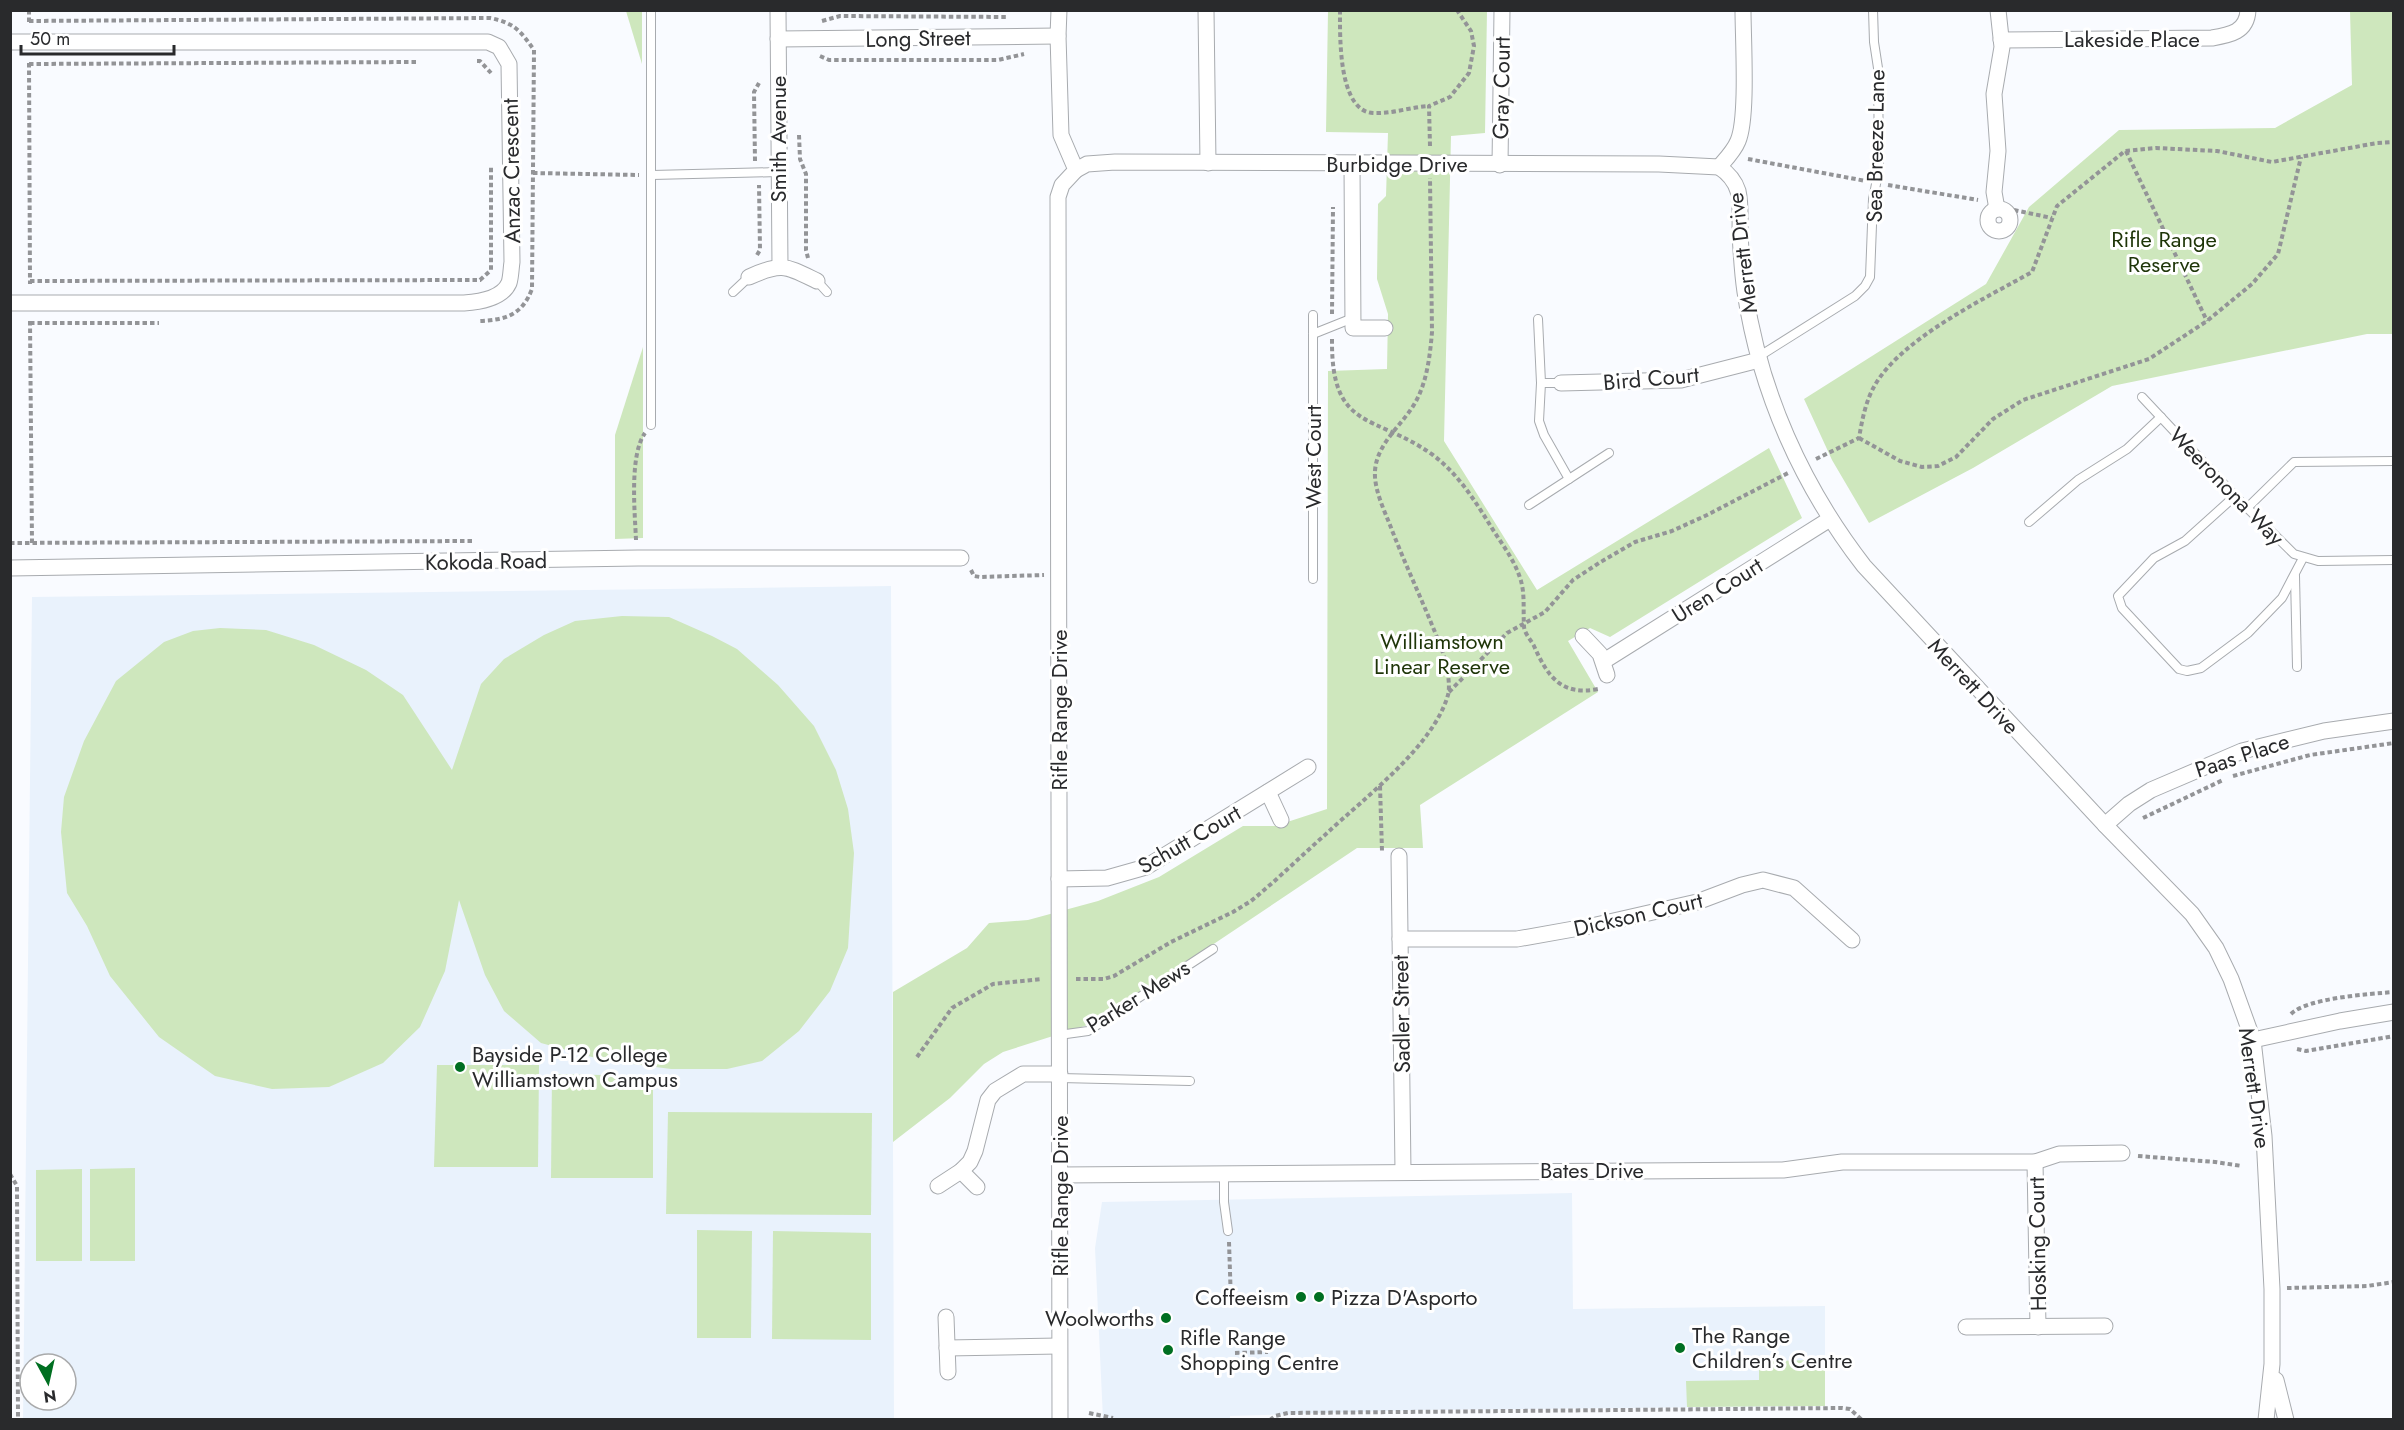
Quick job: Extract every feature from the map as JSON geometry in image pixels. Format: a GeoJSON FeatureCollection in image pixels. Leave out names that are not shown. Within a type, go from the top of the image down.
{"type":"FeatureCollection","features":[{"type":"Feature","properties":{"kind":"street","name":"Smith Avenue"},"geometry":{"type":"LineString","coordinates":[[778,10],[780,267]]}},
{"type":"Feature","properties":{"kind":"street"},"geometry":{"type":"LineString","coordinates":[[1059,10],[1061,135],[1076,170]]}},
{"type":"Feature","properties":{"kind":"street"},"geometry":{"type":"LineString","coordinates":[[1206,10],[1208,163]]}},
{"type":"Feature","properties":{"kind":"street","name":"Gray Court"},"geometry":{"type":"LineString","coordinates":[[1500,165],[1502,10]]}},
{"type":"Feature","properties":{"kind":"street","name":"Merrett Drive"},"geometry":{"type":"LineString","coordinates":[[1743,10],[1743,120],[1739,140],[1729,156],[1719,166],[1733,180],[1738,192],[1744,282],[1758,359],[1777,412],[1801,466],[1830,519],[1864,566],[2105,825],[2192,914],[2216,948],[2243,1009],[2253,1040],[2264,1136],[2272,1289],[2272,1344],[2266,1419]]}},
{"type":"Feature","properties":{"kind":"street"},"geometry":{"type":"LineString","coordinates":[[1997,206],[1994,190],[1998,151],[1994,94],[2001,40],[1998,10]]}},
{"type":"Feature","properties":{"kind":"street","name":"Lakeside Place"},"geometry":{"type":"LineString","coordinates":[[2001,40],[2212,38],[2240,30],[2247,20],[2248,10]]}},
{"type":"Feature","properties":{"kind":"street","name":"Long Street"},"geometry":{"type":"LineString","coordinates":[[778,39],[1058,36]]}},
{"type":"Feature","properties":{"kind":"street","name":"Anzac Crescent"},"geometry":{"type":"LineString","coordinates":[[10,42],[488,42],[499,47],[508,64],[512,251],[508,284],[497,295],[484,301],[464,303],[10,303]]}},
{"type":"Feature","properties":{"kind":"street","name":"Burbidge Drive"},"geometry":{"type":"LineString","coordinates":[[1076,170],[1086,164],[1115,162],[1719,166]]}},
{"type":"Feature","properties":{"kind":"street"},"geometry":{"type":"LineString","coordinates":[[1352,164],[1353,328],[1385,328]]}},
{"type":"Feature","properties":{"kind":"street","name":"Rifle Range Drive"},"geometry":{"type":"LineString","coordinates":[[1060,1419],[1058,197],[1062,185],[1076,170]]}},
{"type":"Feature","properties":{"kind":"street"},"geometry":{"type":"LineString","coordinates":[[749,277],[767,269],[780,267],[797,271],[819,284]]}},
{"type":"Feature","properties":{"kind":"street","name":"Bird Court"},"geometry":{"type":"LineString","coordinates":[[1561,383],[1681,380],[1758,359]]}},
{"type":"Feature","properties":{"kind":"street","name":"Uren Court"},"geometry":{"type":"LineString","coordinates":[[1606,668],[1830,519]]}},
{"type":"Feature","properties":{"kind":"street","name":"Kokoda Road"},"geometry":{"type":"LineString","coordinates":[[10,568],[638,558],[961,558]]}},
{"type":"Feature","properties":{"kind":"street"},"geometry":{"type":"LineString","coordinates":[[1583,636],[1606,668]]}},
{"type":"Feature","properties":{"kind":"street","name":"Paas Place"},"geometry":{"type":"LineString","coordinates":[[2105,825],[2129,804],[2160,786],[2242,752],[2314,733],[2394,721]]}},
{"type":"Feature","properties":{"kind":"street","name":"Schutt Court"},"geometry":{"type":"LineString","coordinates":[[1059,879],[1107,878],[1146,867],[1308,767]]}},
{"type":"Feature","properties":{"kind":"street"},"geometry":{"type":"LineString","coordinates":[[1268,792],[1281,820]]}},
{"type":"Feature","properties":{"kind":"street","name":"Sadler Street"},"geometry":{"type":"LineString","coordinates":[[1399,856],[1403,1172]]}},
{"type":"Feature","properties":{"kind":"street","name":"Dickson Court"},"geometry":{"type":"LineString","coordinates":[[1400,939],[1517,939],[1596,925],[1697,902],[1742,885],[1763,880],[1794,888],[1852,940]]}},
{"type":"Feature","properties":{"kind":"street"},"geometry":{"type":"LineString","coordinates":[[2253,1040],[2394,1012]]}},
{"type":"Feature","properties":{"kind":"street"},"geometry":{"type":"LineString","coordinates":[[938,1186],[961,1171],[974,1154],[988,1100],[995,1091],[1023,1074],[1060,1076]]}},
{"type":"Feature","properties":{"kind":"street","name":"Bates Drive"},"geometry":{"type":"LineString","coordinates":[[1060,1175],[1783,1170],[1842,1162],[2036,1162],[2059,1154],[2122,1153]]}},
{"type":"Feature","properties":{"kind":"street","name":"Hosking Court"},"geometry":{"type":"LineString","coordinates":[[2036,1162],[2038,1327]]}},
{"type":"Feature","properties":{"kind":"street"},"geometry":{"type":"LineString","coordinates":[[961,1171],[977,1186]]}},
{"type":"Feature","properties":{"kind":"street"},"geometry":{"type":"LineString","coordinates":[[946,1317],[948,1372]]}},
{"type":"Feature","properties":{"kind":"street","name":"Hosking Court"},"geometry":{"type":"LineString","coordinates":[[1966,1327],[2105,1326]]}},
{"type":"Feature","properties":{"kind":"street","name":"Merrett Drive"},"geometry":{"type":"LineString","coordinates":[[2272,1344],[2276,1386],[2286,1419]]}},
{"type":"Feature","properties":{"kind":"street"},"geometry":{"type":"LineString","coordinates":[[947,1348],[1059,1346]]}},
{"type":"Feature","properties":{"kind":"lane"},"geometry":{"type":"LineString","coordinates":[[651,10],[651,426]]}},
{"type":"Feature","properties":{"kind":"lane","name":"Sea Breeze Lane"},"geometry":{"type":"LineString","coordinates":[[1758,359],[1859,292],[1868,281],[1872,270],[1873,199],[1879,169],[1878,68],[1873,10]]}},
{"type":"Feature","properties":{"kind":"lane"},"geometry":{"type":"LineString","coordinates":[[652,175],[778,172]]}},
{"type":"Feature","properties":{"kind":"lane"},"geometry":{"type":"LineString","coordinates":[[733,292],[749,277]]}},
{"type":"Feature","properties":{"kind":"lane","name":"West Court"},"geometry":{"type":"LineString","coordinates":[[1313,315],[1313,579]]}},
{"type":"Feature","properties":{"kind":"lane"},"geometry":{"type":"LineString","coordinates":[[1312,334],[1353,318]]}},
{"type":"Feature","properties":{"kind":"lane"},"geometry":{"type":"LineString","coordinates":[[1538,319],[1540,426],[1569,479]]}},
{"type":"Feature","properties":{"kind":"lane","name":"Bird Court"},"geometry":{"type":"LineString","coordinates":[[1541,384],[1561,383]]}},
{"type":"Feature","properties":{"kind":"lane","name":"Weeronona Way"},"geometry":{"type":"LineString","coordinates":[[2142,397],[2286,548],[2303,558],[2322,561],[2394,560]]}},
{"type":"Feature","properties":{"kind":"lane"},"geometry":{"type":"LineString","coordinates":[[2030,522],[2078,480],[2127,449],[2161,417]]}},
{"type":"Feature","properties":{"kind":"lane"},"geometry":{"type":"LineString","coordinates":[[1529,505],[1609,453]]}},
{"type":"Feature","properties":{"kind":"lane"},"geometry":{"type":"LineString","coordinates":[[2247,508],[2294,462],[2394,461]]}},
{"type":"Feature","properties":{"kind":"lane"},"geometry":{"type":"LineString","coordinates":[[2235,496],[2185,541],[2154,558],[2120,593],[2118,598],[2120,606],[2179,669],[2194,670],[2205,666],[2261,621],[2282,598],[2303,558]]}},
{"type":"Feature","properties":{"kind":"lane"},"geometry":{"type":"LineString","coordinates":[[2295,574],[2298,667]]}},
{"type":"Feature","properties":{"kind":"lane","name":"Parker Mews"},"geometry":{"type":"LineString","coordinates":[[1059,1035],[1088,1031],[1213,949]]}},
{"type":"Feature","properties":{"kind":"lane"},"geometry":{"type":"LineString","coordinates":[[1060,1076],[1190,1081]]}},
{"type":"Feature","properties":{"kind":"lane"},"geometry":{"type":"LineString","coordinates":[[1224,1174],[1224,1202],[1228,1231]]}},
{"type":"Feature","properties":{"kind":"path"},"geometry":{"type":"LineString","coordinates":[[29,10],[32,543]]}},
{"type":"Feature","properties":{"kind":"path"},"geometry":{"type":"LineString","coordinates":[[1340,10],[1347,93],[1360,107],[1371,113],[1429,106],[1450,96],[1469,73],[1474,46],[1471,31],[1456,10]]}},
{"type":"Feature","properties":{"kind":"path"},"geometry":{"type":"LineString","coordinates":[[813,23],[840,16],[1002,16],[1011,18]]}},
{"type":"Feature","properties":{"kind":"path"},"geometry":{"type":"LineString","coordinates":[[29,21],[490,18],[507,22],[522,33],[534,50],[532,289],[526,303],[516,312],[502,319],[468,321]]}},
{"type":"Feature","properties":{"kind":"path"},"geometry":{"type":"LineString","coordinates":[[813,54],[829,60],[998,60],[1028,53]]}},
{"type":"Feature","properties":{"kind":"path"},"geometry":{"type":"LineString","coordinates":[[468,61],[480,61],[491,73],[491,84]]}},
{"type":"Feature","properties":{"kind":"path"},"geometry":{"type":"LineString","coordinates":[[29,64],[421,62]]}},
{"type":"Feature","properties":{"kind":"path"},"geometry":{"type":"LineString","coordinates":[[749,259],[760,250],[759,173],[754,156],[754,92],[759,86],[759,77]]}},
{"type":"Feature","properties":{"kind":"path"},"geometry":{"type":"LineString","coordinates":[[1429,106],[1432,332],[1430,355],[1425,379],[1415,402],[1391,433],[1376,462],[1375,475],[1376,486],[1392,532],[1444,654],[1449,693]]}},
{"type":"Feature","properties":{"kind":"path"},"geometry":{"type":"LineString","coordinates":[[798,129],[800,159],[806,174],[806,250],[812,264],[818,270],[819,284]]}},
{"type":"Feature","properties":{"kind":"path"},"geometry":{"type":"LineString","coordinates":[[1859,438],[1870,394],[1892,362],[1957,314],[2032,272],[2057,206],[2126,151],[2156,148],[2217,151],[2272,162],[2377,142],[2394,142]]}},
{"type":"Feature","properties":{"kind":"path"},"geometry":{"type":"LineString","coordinates":[[2126,151],[2207,321]]}},
{"type":"Feature","properties":{"kind":"path"},"geometry":{"type":"LineString","coordinates":[[30,281],[480,280],[491,270],[491,154]]}},
{"type":"Feature","properties":{"kind":"path"},"geometry":{"type":"LineString","coordinates":[[1859,438],[1900,461],[1922,467],[1938,466],[1956,457],[1994,419],[2023,400],[2149,359],[2207,321],[2252,284],[2278,254],[2301,157]]}},
{"type":"Feature","properties":{"kind":"path"},"geometry":{"type":"LineString","coordinates":[[1748,159],[2052,218]]}},
{"type":"Feature","properties":{"kind":"path"},"geometry":{"type":"LineString","coordinates":[[533,173],[652,175]]}},
{"type":"Feature","properties":{"kind":"path"},"geometry":{"type":"LineString","coordinates":[[1333,203],[1334,373],[1343,400],[1355,413],[1423,449],[1441,462],[1450,469],[1474,499],[1510,556],[1521,581],[1524,629],[1548,672],[1557,682],[1577,691],[1589,691],[1608,685],[1606,668]]}},
{"type":"Feature","properties":{"kind":"path"},"geometry":{"type":"LineString","coordinates":[[30,323],[160,323]]}},
{"type":"Feature","properties":{"kind":"path"},"geometry":{"type":"LineString","coordinates":[[636,540],[634,490],[637,460],[642,437],[651,426]]}},
{"type":"Feature","properties":{"kind":"path"},"geometry":{"type":"LineString","coordinates":[[917,1058],[952,1008],[993,984],[1032,978],[1108,978],[1171,942],[1243,906],[1380,786],[1422,740],[1438,716],[1449,693],[1507,633],[1551,607],[1573,580],[1635,542],[1672,531],[1707,515],[1859,438]]}},
{"type":"Feature","properties":{"kind":"path"},"geometry":{"type":"LineString","coordinates":[[980,577],[1059,575]]}},
{"type":"Feature","properties":{"kind":"path"},"geometry":{"type":"LineString","coordinates":[[2141,819],[2232,776],[2310,756],[2394,743]]}},
{"type":"Feature","properties":{"kind":"path"},"geometry":{"type":"LineString","coordinates":[[1380,786],[1382,852]]}},
{"type":"Feature","properties":{"kind":"path"},"geometry":{"type":"LineString","coordinates":[[2286,1017],[2301,1006],[2354,996],[2394,992]]}},
{"type":"Feature","properties":{"kind":"path"},"geometry":{"type":"LineString","coordinates":[[2289,1049],[2306,1051],[2394,1036]]}},
{"type":"Feature","properties":{"kind":"path"},"geometry":{"type":"LineString","coordinates":[[2122,1153],[2154,1159],[2215,1162],[2241,1166]]}},
{"type":"Feature","properties":{"kind":"path"},"geometry":{"type":"LineString","coordinates":[[10,1174],[17,1186],[18,1419]]}},
{"type":"Feature","properties":{"kind":"path"},"geometry":{"type":"LineString","coordinates":[[1231,1260],[1231,1302],[1235,1305]]}},
{"type":"Feature","properties":{"kind":"path"},"geometry":{"type":"LineString","coordinates":[[2272,1289],[2367,1286],[2394,1282]]}},
{"type":"Feature","properties":{"kind":"path"},"geometry":{"type":"LineString","coordinates":[[1235,1353],[1268,1352]]}},
{"type":"Feature","properties":{"kind":"path"},"geometry":{"type":"LineString","coordinates":[[1270,1419],[1288,1413],[1842,1408],[1850,1410],[1862,1419]]}},
{"type":"Feature","properties":{"kind":"path"},"geometry":{"type":"LineString","coordinates":[[1089,1413],[1113,1418]]}},
{"type":"Feature","properties":{"kind":"shaded area","name":"Bayside P-12 College Williamstown Campus"},"geometry":{"type":"Polygon","coordinates":[[[891,586],[894,1419],[23,1420],[23,1412],[78,1412],[78,1352],[24,1352],[32,597],[891,586]]]}},
{"type":"Feature","properties":{"kind":"shaded area"},"geometry":{"type":"Polygon","coordinates":[[[1572,1193],[1573,1309],[1825,1306],[1825,1406],[1415,1410],[1230,1416],[1230,1420],[1103,1419],[1095,1248],[1102,1202],[1572,1193]]]}},
{"type":"Feature","properties":{"kind":"green space"},"geometry":{"type":"Polygon","coordinates":[[[626,11],[642,11],[642,64],[626,11]]]}},
{"type":"Feature","properties":{"kind":"green space","name":"Williamstown Linear Reserve"},"geometry":{"type":"Polygon","coordinates":[[[1328,11],[1487,11],[1485,133],[1451,136],[1444,441],[1537,590],[1769,448],[1802,518],[1610,637],[1590,628],[1568,641],[1598,692],[1420,805],[1423,848],[1357,848],[1097,1022],[1003,1052],[984,1064],[950,1098],[893,1142],[893,992],[967,948],[989,923],[1028,920],[1098,901],[1159,877],[1243,826],[1275,826],[1327,809],[1328,371],[1387,369],[1388,314],[1377,279],[1378,204],[1386,196],[1388,133],[1326,132],[1328,11]]]}},
{"type":"Feature","properties":{"kind":"green space","name":"Rifle Range Reserve"},"geometry":{"type":"Polygon","coordinates":[[[2350,11],[2393,11],[2393,334],[2367,334],[2112,386],[1973,468],[1869,523],[1832,460],[1804,399],[1986,284],[2029,207],[2119,130],[2275,128],[2352,85],[2350,11]]]}},
{"type":"Feature","properties":{"kind":"green space"},"geometry":{"type":"Polygon","coordinates":[[[643,347],[643,538],[615,539],[615,435],[643,347]]]}},
{"type":"Feature","properties":{"kind":"green space"},"geometry":{"type":"Polygon","coordinates":[[[622,616],[669,617],[737,649],[778,685],[814,726],[836,770],[848,809],[854,853],[848,948],[830,991],[799,1031],[762,1061],[727,1069],[671,1069],[603,1060],[541,1043],[504,1011],[485,975],[459,900],[445,971],[420,1027],[383,1063],[329,1087],[272,1089],[215,1076],[159,1037],[110,976],[87,926],[67,893],[61,832],[64,797],[84,741],[116,681],[164,642],[193,631],[220,628],[266,630],[314,645],[366,670],[403,695],[452,770],[481,684],[504,659],[544,635],[575,621],[622,616]]]}},
{"type":"Feature","properties":{"kind":"green space"},"geometry":{"type":"Polygon","coordinates":[[[437,1065],[539,1065],[538,1167],[434,1167],[437,1065]]]}},
{"type":"Feature","properties":{"kind":"green space"},"geometry":{"type":"Polygon","coordinates":[[[552,1074],[653,1076],[653,1178],[551,1178],[552,1074]]]}},
{"type":"Feature","properties":{"kind":"green space"},"geometry":{"type":"Polygon","coordinates":[[[668,1112],[872,1113],[871,1215],[666,1214],[668,1112]]]}},
{"type":"Feature","properties":{"kind":"green space"},"geometry":{"type":"Polygon","coordinates":[[[135,1168],[135,1261],[90,1261],[90,1169],[135,1168]]]}},
{"type":"Feature","properties":{"kind":"green space"},"geometry":{"type":"Polygon","coordinates":[[[82,1169],[82,1261],[36,1261],[36,1170],[82,1169]]]}},
{"type":"Feature","properties":{"kind":"green space"},"geometry":{"type":"Polygon","coordinates":[[[697,1230],[752,1231],[751,1338],[697,1338],[697,1230]]]}},
{"type":"Feature","properties":{"kind":"green space"},"geometry":{"type":"Polygon","coordinates":[[[773,1231],[871,1233],[871,1340],[772,1339],[773,1231]]]}},
{"type":"Feature","properties":{"kind":"green space"},"geometry":{"type":"Polygon","coordinates":[[[1825,1360],[1825,1406],[1687,1407],[1686,1381],[1759,1380],[1759,1361],[1825,1360]]]}},
{"type":"Feature","properties":{"kind":"place","name":"Bayside P-12 College Williamstown Campus"},"geometry":{"type":"Point","coordinates":[460,1067]}},
{"type":"Feature","properties":{"kind":"place","name":"Coffeeism"},"geometry":{"type":"Point","coordinates":[1301,1297]}},
{"type":"Feature","properties":{"kind":"place","name":"Pizza D'Asporto"},"geometry":{"type":"Point","coordinates":[1319,1297]}},
{"type":"Feature","properties":{"kind":"place","name":"Woolworths"},"geometry":{"type":"Point","coordinates":[1166,1318]}},
{"type":"Feature","properties":{"kind":"place","name":"The Range Children’s Centre"},"geometry":{"type":"Point","coordinates":[1680,1348]}},
{"type":"Feature","properties":{"kind":"place","name":"Rifle Range Shopping Centre"},"geometry":{"type":"Point","coordinates":[1168,1350]}}]}
